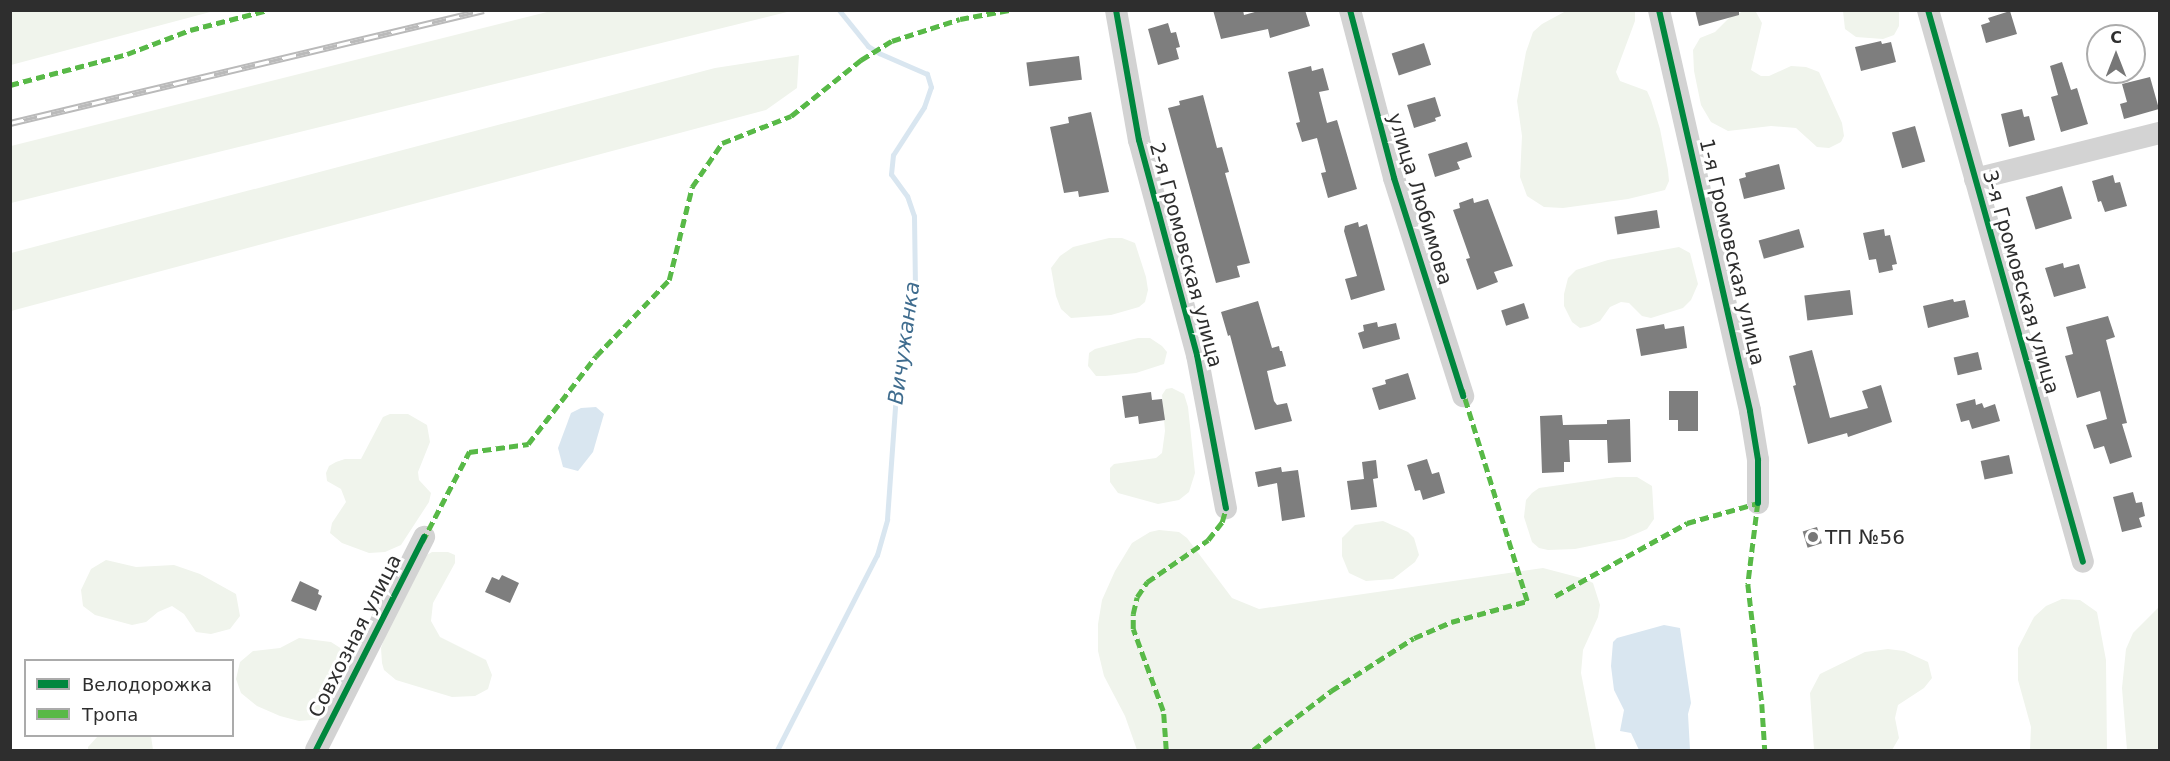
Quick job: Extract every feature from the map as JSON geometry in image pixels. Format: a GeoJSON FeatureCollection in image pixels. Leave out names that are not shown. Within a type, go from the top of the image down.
{"type":"FeatureCollection","features":[{"type":"Feature","properties":{"kind":"street","name":"2-я Громовская улица"},"geometry":{"type":"LineString","coordinates":[[1116,10],[1139,140],[1197,355],[1226,508]]}},
{"type":"Feature","properties":{"kind":"street","name":"улица Любимова"},"geometry":{"type":"LineString","coordinates":[[1350,10],[1394,178],[1463,396]]}},
{"type":"Feature","properties":{"kind":"street","name":"1-я Громовская улица"},"geometry":{"type":"LineString","coordinates":[[1659,10],[1750,411],[1758,460],[1758,503]]}},
{"type":"Feature","properties":{"kind":"street","name":"3-я Громовская улица"},"geometry":{"type":"LineString","coordinates":[[1928,10],[2083,562]]}},
{"type":"Feature","properties":{"kind":"street"},"geometry":{"type":"LineString","coordinates":[[1975,179],[2160,133]]}},
{"type":"Feature","properties":{"kind":"street","name":"Совхозная улица"},"geometry":{"type":"LineString","coordinates":[[316,750],[424,537]]}},
{"type":"Feature","properties":{"kind":"shaded area"},"geometry":{"type":"Polygon","coordinates":[[[11,10],[214,10],[214,11],[11,65],[11,10]]]}},
{"type":"Feature","properties":{"kind":"shaded area"},"geometry":{"type":"Polygon","coordinates":[[[555,10],[791,11],[11,203],[11,146],[555,10]]]}},
{"type":"Feature","properties":{"kind":"shaded area"},"geometry":{"type":"Polygon","coordinates":[[[1566,11],[1635,11],[1635,21],[1616,72],[1620,81],[1647,91],[1651,100],[1660,129],[1668,170],[1669,181],[1665,190],[1628,199],[1563,208],[1544,207],[1527,196],[1520,177],[1522,136],[1517,101],[1526,52],[1533,32],[1542,24],[1566,11]]]}},
{"type":"Feature","properties":{"kind":"shaded area"},"geometry":{"type":"Polygon","coordinates":[[[1744,11],[1756,12],[1762,23],[1751,70],[1761,76],[1769,76],[1791,66],[1806,67],[1819,72],[1842,123],[1844,136],[1841,142],[1829,148],[1817,147],[1796,128],[1771,126],[1728,131],[1711,122],[1701,105],[1694,71],[1693,50],[1700,38],[1715,32],[1730,17],[1744,11]]]}},
{"type":"Feature","properties":{"kind":"shaded area"},"geometry":{"type":"Polygon","coordinates":[[[1843,11],[1899,11],[1899,26],[1894,35],[1883,39],[1856,37],[1845,29],[1843,11]]]}},
{"type":"Feature","properties":{"kind":"shaded area"},"geometry":{"type":"Polygon","coordinates":[[[799,55],[797,88],[766,110],[11,311],[11,253],[715,68],[799,55]]]}},
{"type":"Feature","properties":{"kind":"shaded area"},"geometry":{"type":"Polygon","coordinates":[[[1109,238],[1122,238],[1135,243],[1146,277],[1148,290],[1145,302],[1139,307],[1111,315],[1071,318],[1061,309],[1051,268],[1060,256],[1073,247],[1109,238]]]}},
{"type":"Feature","properties":{"kind":"shaded area"},"geometry":{"type":"Polygon","coordinates":[[[1679,247],[1690,253],[1698,284],[1691,300],[1683,308],[1651,318],[1642,316],[1629,303],[1621,302],[1610,307],[1600,321],[1589,326],[1580,328],[1572,322],[1564,306],[1564,294],[1568,278],[1576,270],[1608,260],[1679,247]]]}},
{"type":"Feature","properties":{"kind":"shaded area"},"geometry":{"type":"Polygon","coordinates":[[[1138,338],[1150,338],[1162,346],[1167,352],[1164,364],[1136,373],[1105,376],[1096,376],[1088,366],[1089,353],[1095,349],[1138,338]]]}},
{"type":"Feature","properties":{"kind":"shaded area"},"geometry":{"type":"Polygon","coordinates":[[[1172,388],[1184,394],[1188,407],[1195,473],[1189,492],[1179,500],[1158,504],[1118,493],[1110,482],[1110,468],[1114,464],[1156,458],[1162,453],[1165,431],[1162,395],[1166,389],[1172,388]]]}},
{"type":"Feature","properties":{"kind":"shaded area"},"geometry":{"type":"Polygon","coordinates":[[[596,407],[604,414],[593,452],[578,471],[563,467],[558,448],[571,413],[581,408],[596,407]]]}},
{"type":"Feature","properties":{"kind":"shaded area"},"geometry":{"type":"Polygon","coordinates":[[[390,414],[408,414],[427,425],[430,442],[418,472],[419,480],[431,493],[429,502],[401,545],[385,552],[369,553],[342,543],[330,533],[332,523],[346,502],[341,489],[327,481],[326,473],[329,466],[336,462],[345,459],[361,459],[383,417],[390,414]]]}},
{"type":"Feature","properties":{"kind":"shaded area"},"geometry":{"type":"Polygon","coordinates":[[[1616,477],[1637,477],[1652,486],[1654,519],[1647,529],[1624,539],[1575,549],[1548,550],[1539,548],[1532,542],[1524,517],[1526,500],[1532,493],[1539,488],[1616,477]]]}},
{"type":"Feature","properties":{"kind":"shaded area"},"geometry":{"type":"Polygon","coordinates":[[[1383,521],[1408,532],[1414,538],[1419,555],[1415,562],[1393,579],[1366,581],[1349,573],[1342,556],[1342,538],[1355,525],[1383,521]]]}},
{"type":"Feature","properties":{"kind":"shaded area"},"geometry":{"type":"Polygon","coordinates":[[[1159,530],[1179,532],[1187,538],[1232,598],[1259,609],[1543,568],[1593,583],[1600,605],[1598,617],[1583,650],[1581,673],[1596,750],[1137,750],[1125,716],[1104,676],[1098,651],[1098,624],[1102,600],[1115,571],[1132,543],[1150,532],[1159,530]]]}},
{"type":"Feature","properties":{"kind":"shaded area"},"geometry":{"type":"Polygon","coordinates":[[[432,552],[448,552],[455,555],[455,563],[433,603],[431,621],[440,637],[486,660],[492,675],[488,689],[475,696],[452,697],[396,680],[384,670],[381,648],[387,631],[425,556],[432,552]]]}},
{"type":"Feature","properties":{"kind":"shaded area"},"geometry":{"type":"Polygon","coordinates":[[[106,560],[136,567],[174,565],[200,574],[236,594],[240,616],[230,629],[211,634],[196,632],[184,614],[172,606],[158,612],[146,622],[132,625],[95,615],[83,606],[81,590],[91,569],[106,560]]]}},
{"type":"Feature","properties":{"kind":"shaded area"},"geometry":{"type":"Polygon","coordinates":[[[2062,599],[2080,600],[2097,612],[2106,660],[2107,750],[2030,750],[2031,727],[2018,680],[2018,648],[2034,617],[2046,606],[2062,599]]]}},
{"type":"Feature","properties":{"kind":"shaded area"},"geometry":{"type":"Polygon","coordinates":[[[2159,607],[2159,750],[2127,750],[2122,688],[2126,649],[2133,633],[2159,607]]]}},
{"type":"Feature","properties":{"kind":"shaded area"},"geometry":{"type":"Polygon","coordinates":[[[1664,625],[1680,628],[1691,703],[1688,714],[1690,750],[1639,750],[1631,733],[1620,731],[1624,710],[1614,690],[1611,666],[1613,642],[1617,638],[1664,625]]]}},
{"type":"Feature","properties":{"kind":"shaded area"},"geometry":{"type":"Polygon","coordinates":[[[299,638],[331,642],[345,651],[347,657],[347,676],[323,719],[299,721],[257,706],[241,693],[236,679],[240,662],[253,651],[280,648],[299,638]]]}},
{"type":"Feature","properties":{"kind":"shaded area"},"geometry":{"type":"Polygon","coordinates":[[[1888,649],[1904,651],[1928,662],[1932,678],[1924,688],[1898,705],[1895,718],[1899,738],[1892,750],[1814,750],[1810,693],[1820,674],[1865,652],[1888,649]]]}},
{"type":"Feature","properties":{"kind":"shaded area"},"geometry":{"type":"Polygon","coordinates":[[[97,737],[151,737],[153,750],[88,750],[97,737]]]}},
{"type":"Feature","properties":{"kind":"building"},"geometry":{"type":"Polygon","coordinates":[[[1213,10],[1243,10],[1244,15],[1262,10],[1305,10],[1310,26],[1270,38],[1268,29],[1221,39],[1213,10]]]}},
{"type":"Feature","properties":{"kind":"building"},"geometry":{"type":"Polygon","coordinates":[[[1695,10],[1739,10],[1739,15],[1699,26],[1695,10]]]}},
{"type":"Feature","properties":{"kind":"building"},"geometry":{"type":"Polygon","coordinates":[[[2010,11],[2017,34],[1986,43],[1981,25],[1990,22],[1988,18],[2010,11]]]}},
{"type":"Feature","properties":{"kind":"building"},"geometry":{"type":"Polygon","coordinates":[[[1168,23],[1171,33],[1176,32],[1180,47],[1176,48],[1179,59],[1158,65],[1148,29],[1168,23]]]}},
{"type":"Feature","properties":{"kind":"building"},"geometry":{"type":"Polygon","coordinates":[[[1881,41],[1882,44],[1891,42],[1896,62],[1861,71],[1855,47],[1881,41]]]}},
{"type":"Feature","properties":{"kind":"building"},"geometry":{"type":"Polygon","coordinates":[[[1424,43],[1431,65],[1399,75],[1392,54],[1424,43]]]}},
{"type":"Feature","properties":{"kind":"building"},"geometry":{"type":"Polygon","coordinates":[[[1079,56],[1082,80],[1029,86],[1026,62],[1079,56]]]}},
{"type":"Feature","properties":{"kind":"building"},"geometry":{"type":"Polygon","coordinates":[[[2062,62],[2071,90],[2077,88],[2088,124],[2061,132],[2051,97],[2058,95],[2050,66],[2062,62]]]}},
{"type":"Feature","properties":{"kind":"building"},"geometry":{"type":"Polygon","coordinates":[[[1311,66],[1312,71],[1323,68],[1329,90],[1319,92],[1327,123],[1337,120],[1357,189],[1328,198],[1321,173],[1326,172],[1317,138],[1302,142],[1296,123],[1300,122],[1288,72],[1311,66]]]}},
{"type":"Feature","properties":{"kind":"building"},"geometry":{"type":"Polygon","coordinates":[[[2150,77],[2159,109],[2124,119],[2120,104],[2127,102],[2122,84],[2146,84],[2146,78],[2150,77]]]}},
{"type":"Feature","properties":{"kind":"building"},"geometry":{"type":"Polygon","coordinates":[[[1203,95],[1217,148],[1222,147],[1229,172],[1225,173],[1250,263],[1237,266],[1240,277],[1216,283],[1168,108],[1180,105],[1179,101],[1203,95]]]}},
{"type":"Feature","properties":{"kind":"building"},"geometry":{"type":"Polygon","coordinates":[[[1435,97],[1441,116],[1435,118],[1436,121],[1414,128],[1407,105],[1435,97]]]}},
{"type":"Feature","properties":{"kind":"building"},"geometry":{"type":"Polygon","coordinates":[[[2022,109],[2024,117],[2029,116],[2035,140],[2009,147],[2001,114],[2022,109]]]}},
{"type":"Feature","properties":{"kind":"building"},"geometry":{"type":"Polygon","coordinates":[[[1091,112],[1109,192],[1079,197],[1078,191],[1064,193],[1050,127],[1069,123],[1068,117],[1091,112]]]}},
{"type":"Feature","properties":{"kind":"building"},"geometry":{"type":"Polygon","coordinates":[[[1915,126],[1925,162],[1902,168],[1892,133],[1915,126]]]}},
{"type":"Feature","properties":{"kind":"building"},"geometry":{"type":"Polygon","coordinates":[[[1467,142],[1472,157],[1457,162],[1460,169],[1435,177],[1428,154],[1467,142]]]}},
{"type":"Feature","properties":{"kind":"building"},"geometry":{"type":"Polygon","coordinates":[[[1779,164],[1785,189],[1744,199],[1739,179],[1746,177],[1745,173],[1779,164]]]}},
{"type":"Feature","properties":{"kind":"building"},"geometry":{"type":"Polygon","coordinates":[[[2113,175],[2115,183],[2120,182],[2127,206],[2105,212],[2101,201],[2098,202],[2092,181],[2113,175]]]}},
{"type":"Feature","properties":{"kind":"building"},"geometry":{"type":"Polygon","coordinates":[[[2062,186],[2072,219],[2036,230],[2026,197],[2062,186]]]}},
{"type":"Feature","properties":{"kind":"building"},"geometry":{"type":"Polygon","coordinates":[[[1473,198],[1474,203],[1488,199],[1513,266],[1494,272],[1498,282],[1477,290],[1466,259],[1470,258],[1453,210],[1460,208],[1459,203],[1473,198]]]}},
{"type":"Feature","properties":{"kind":"building"},"geometry":{"type":"Polygon","coordinates":[[[1657,210],[1660,228],[1617,235],[1615,217],[1657,210]]]}},
{"type":"Feature","properties":{"kind":"building"},"geometry":{"type":"Polygon","coordinates":[[[1358,222],[1359,227],[1367,224],[1385,290],[1351,300],[1345,279],[1357,276],[1344,231],[1345,226],[1358,222]]]}},
{"type":"Feature","properties":{"kind":"building"},"geometry":{"type":"Polygon","coordinates":[[[1799,229],[1804,247],[1764,259],[1759,241],[1799,229]]]}},
{"type":"Feature","properties":{"kind":"building"},"geometry":{"type":"Polygon","coordinates":[[[1884,229],[1885,236],[1890,235],[1897,264],[1892,265],[1893,270],[1879,273],[1876,259],[1869,260],[1863,233],[1884,229]]]}},
{"type":"Feature","properties":{"kind":"building"},"geometry":{"type":"Polygon","coordinates":[[[2063,263],[2064,268],[2079,264],[2086,288],[2054,297],[2045,268],[2063,263]]]}},
{"type":"Feature","properties":{"kind":"building"},"geometry":{"type":"Polygon","coordinates":[[[1850,290],[1853,315],[1807,320],[1804,296],[1850,290]]]}},
{"type":"Feature","properties":{"kind":"building"},"geometry":{"type":"Polygon","coordinates":[[[1953,299],[1954,302],[1965,300],[1969,317],[1928,328],[1923,306],[1953,299]]]}},
{"type":"Feature","properties":{"kind":"building"},"geometry":{"type":"Polygon","coordinates":[[[1258,301],[1272,348],[1279,346],[1286,366],[1267,371],[1274,401],[1277,405],[1287,403],[1292,421],[1255,430],[1230,335],[1228,336],[1221,312],[1258,301]]]}},
{"type":"Feature","properties":{"kind":"building"},"geometry":{"type":"Polygon","coordinates":[[[1524,303],[1529,318],[1506,326],[1501,310],[1524,303]]]}},
{"type":"Feature","properties":{"kind":"building"},"geometry":{"type":"Polygon","coordinates":[[[2108,316],[2115,337],[2106,340],[2127,423],[2122,424],[2132,457],[2110,464],[2104,446],[2094,449],[2086,425],[2107,419],[2100,391],[2077,398],[2065,356],[2073,354],[2066,327],[2108,316]]]}},
{"type":"Feature","properties":{"kind":"building"},"geometry":{"type":"Polygon","coordinates":[[[1377,322],[1378,327],[1396,323],[1400,339],[1363,349],[1358,333],[1364,331],[1363,325],[1377,322]]]}},
{"type":"Feature","properties":{"kind":"building"},"geometry":{"type":"Polygon","coordinates":[[[1664,324],[1665,329],[1684,326],[1687,348],[1641,356],[1636,329],[1664,324]]]}},
{"type":"Feature","properties":{"kind":"building"},"geometry":{"type":"Polygon","coordinates":[[[1812,350],[1830,418],[1868,408],[1862,391],[1881,385],[1892,422],[1848,437],[1847,433],[1808,444],[1793,386],[1796,385],[1789,356],[1812,350]]]}},
{"type":"Feature","properties":{"kind":"building"},"geometry":{"type":"Polygon","coordinates":[[[1978,352],[1982,370],[1958,375],[1954,358],[1978,352]]]}},
{"type":"Feature","properties":{"kind":"building"},"geometry":{"type":"Polygon","coordinates":[[[1408,373],[1416,399],[1379,410],[1372,388],[1386,384],[1385,380],[1408,373]]]}},
{"type":"Feature","properties":{"kind":"building"},"geometry":{"type":"Polygon","coordinates":[[[1669,391],[1698,391],[1698,431],[1678,431],[1678,420],[1669,420],[1669,391]]]}},
{"type":"Feature","properties":{"kind":"building"},"geometry":{"type":"Polygon","coordinates":[[[1151,392],[1152,400],[1162,399],[1165,420],[1139,424],[1138,416],[1125,418],[1122,396],[1151,392]]]}},
{"type":"Feature","properties":{"kind":"building"},"geometry":{"type":"Polygon","coordinates":[[[1975,399],[1976,405],[1982,403],[1984,408],[1995,404],[2000,421],[1972,429],[1969,420],[1961,422],[1956,404],[1975,399]]]}},
{"type":"Feature","properties":{"kind":"building"},"geometry":{"type":"Polygon","coordinates":[[[1562,415],[1563,425],[1607,424],[1607,420],[1630,419],[1631,462],[1608,463],[1607,440],[1569,440],[1570,462],[1564,462],[1564,472],[1542,473],[1540,416],[1562,415]]]}},
{"type":"Feature","properties":{"kind":"building"},"geometry":{"type":"Polygon","coordinates":[[[2009,455],[2013,474],[1985,480],[1981,461],[2009,455]]]}},
{"type":"Feature","properties":{"kind":"building"},"geometry":{"type":"Polygon","coordinates":[[[1427,459],[1432,474],[1439,472],[1445,493],[1423,500],[1420,490],[1415,491],[1407,465],[1427,459]]]}},
{"type":"Feature","properties":{"kind":"building"},"geometry":{"type":"Polygon","coordinates":[[[1376,460],[1378,478],[1373,479],[1377,507],[1351,510],[1347,481],[1364,479],[1362,462],[1376,460]]]}},
{"type":"Feature","properties":{"kind":"building"},"geometry":{"type":"Polygon","coordinates":[[[1281,467],[1282,472],[1298,470],[1305,517],[1282,521],[1277,483],[1258,487],[1255,472],[1281,467]]]}},
{"type":"Feature","properties":{"kind":"building"},"geometry":{"type":"Polygon","coordinates":[[[2133,492],[2136,503],[2142,502],[2145,516],[2139,518],[2142,527],[2122,532],[2113,497],[2133,492]]]}},
{"type":"Feature","properties":{"kind":"building","name":"ТП №56"},"geometry":{"type":"Polygon","coordinates":[[[1817,527],[1822,543],[1808,548],[1803,531],[1817,527]]]}},
{"type":"Feature","properties":{"kind":"building"},"geometry":{"type":"Polygon","coordinates":[[[502,575],[519,583],[510,603],[485,592],[492,577],[499,580],[502,575]]]}},
{"type":"Feature","properties":{"kind":"building"},"geometry":{"type":"Polygon","coordinates":[[[300,581],[319,590],[318,594],[322,596],[316,611],[291,601],[300,581]]]}},
{"type":"Feature","properties":{"kind":"waterway","name":"Вичужанка"},"geometry":{"type":"LineString","coordinates":[[777,750],[877,555],[887,519],[898,364],[915,288],[914,216],[907,196],[891,174],[893,155],[924,107],[931,87],[927,74],[868,46],[839,10]]}},
{"type":"Feature","properties":{"kind":"railway"},"geometry":{"type":"LineString","coordinates":[[10,123],[484,10]]}},
{"type":"Feature","properties":{"kind":"marked path"},"geometry":{"type":"LineString","coordinates":[[10,85],[127,54],[190,30],[268,10]]}},
{"type":"Feature","properties":{"kind":"marked path"},"geometry":{"type":"LineString","coordinates":[[422,542],[469,452],[528,444],[596,356],[669,280],[692,187],[722,143],[791,116],[861,60],[892,41],[960,19],[1009,10]]}},
{"type":"Feature","properties":{"kind":"marked path"},"geometry":{"type":"LineString","coordinates":[[1253,750],[1331,691],[1414,638],[1451,622],[1527,601],[1462,390]]}},
{"type":"Feature","properties":{"kind":"marked path"},"geometry":{"type":"LineString","coordinates":[[1166,750],[1163,711],[1133,629],[1133,614],[1137,597],[1147,582],[1208,540],[1222,522],[1226,508],[1224,502]]}},
{"type":"Feature","properties":{"kind":"marked path"},"geometry":{"type":"LineString","coordinates":[[1555,596],[1687,523],[1758,503],[1748,584],[1765,750]]}},
{"type":"Feature","properties":{"kind":"cycle path"},"geometry":{"type":"LineString","coordinates":[[1116,10],[1139,140],[1197,355],[1226,508]]}},
{"type":"Feature","properties":{"kind":"cycle path"},"geometry":{"type":"LineString","coordinates":[[1350,10],[1394,178],[1463,396]]}},
{"type":"Feature","properties":{"kind":"cycle path"},"geometry":{"type":"LineString","coordinates":[[1659,10],[1750,411],[1758,460],[1758,503]]}},
{"type":"Feature","properties":{"kind":"cycle path"},"geometry":{"type":"LineString","coordinates":[[1928,10],[2083,562]]}},
{"type":"Feature","properties":{"kind":"cycle path"},"geometry":{"type":"LineString","coordinates":[[316,750],[424,537]]}},
{"type":"Feature","properties":{"kind":"place","name":"ТП №56"},"geometry":{"type":"Point","coordinates":[1813,537]}}]}
